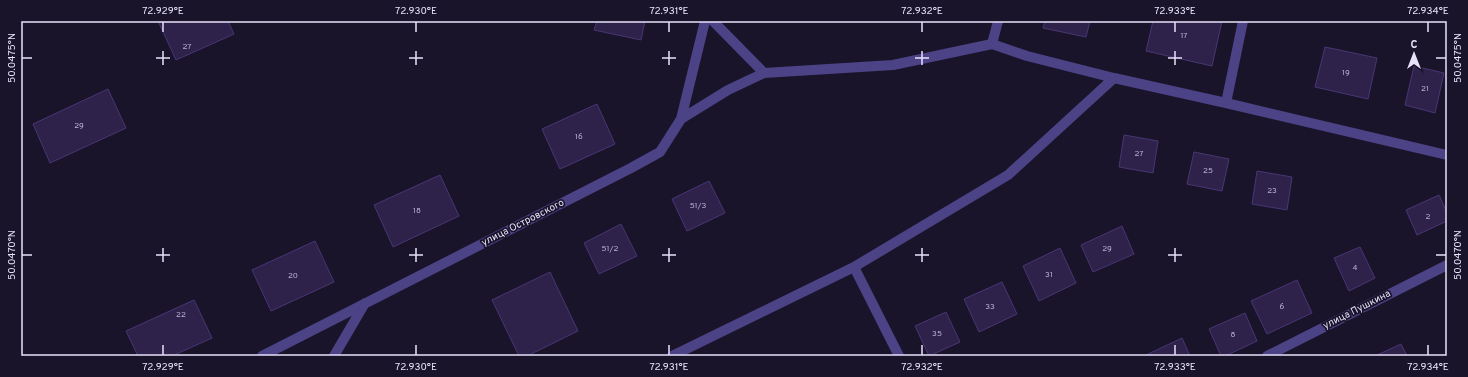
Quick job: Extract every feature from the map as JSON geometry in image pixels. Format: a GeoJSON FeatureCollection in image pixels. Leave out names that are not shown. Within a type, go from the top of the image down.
{"type":"FeatureCollection","features":[{"type":"Feature","properties":{"kind":"street","name":"улица Островского"},"geometry":{"type":"LineString","coordinates":[[262,356],[660,152],[680,119],[705,21]]}},
{"type":"Feature","properties":{"kind":"street"},"geometry":{"type":"LineString","coordinates":[[713,21],[764,73]]}},
{"type":"Feature","properties":{"kind":"street"},"geometry":{"type":"LineString","coordinates":[[992,44],[998,21]]}},
{"type":"Feature","properties":{"kind":"street"},"geometry":{"type":"LineString","coordinates":[[1226,103],[1243,21]]}},
{"type":"Feature","properties":{"kind":"street"},"geometry":{"type":"LineString","coordinates":[[680,119],[728,90],[764,73],[893,65],[992,44],[1027,56],[1114,78],[1447,155]]}},
{"type":"Feature","properties":{"kind":"street"},"geometry":{"type":"LineString","coordinates":[[672,356],[854,267],[1008,175],[1114,78]]}},
{"type":"Feature","properties":{"kind":"street","name":"улица Пушкина"},"geometry":{"type":"LineString","coordinates":[[1267,356],[1447,265]]}},
{"type":"Feature","properties":{"kind":"street"},"geometry":{"type":"LineString","coordinates":[[854,267],[899,356]]}},
{"type":"Feature","properties":{"kind":"street"},"geometry":{"type":"LineString","coordinates":[[334,356],[366,303]]}},
{"type":"Feature","properties":{"kind":"building"},"geometry":{"type":"Polygon","coordinates":[[[158,21],[228,21],[234,34],[176,60],[158,21]]]}},
{"type":"Feature","properties":{"kind":"building"},"geometry":{"type":"Polygon","coordinates":[[[597,21],[645,21],[641,40],[594,30],[597,21]]]}},
{"type":"Feature","properties":{"kind":"building"},"geometry":{"type":"Polygon","coordinates":[[[1045,21],[1090,21],[1086,37],[1043,28],[1045,21]]]}},
{"type":"Feature","properties":{"kind":"building"},"geometry":{"type":"Polygon","coordinates":[[[1153,21],[1222,21],[1212,66],[1146,51],[1153,21]]]}},
{"type":"Feature","properties":{"kind":"building"},"geometry":{"type":"Polygon","coordinates":[[[1325,47],[1377,58],[1368,99],[1315,87],[1325,47]]]}},
{"type":"Feature","properties":{"kind":"building"},"geometry":{"type":"Polygon","coordinates":[[[1414,66],[1444,73],[1435,113],[1405,105],[1414,66]]]}},
{"type":"Feature","properties":{"kind":"building"},"geometry":{"type":"Polygon","coordinates":[[[108,89],[126,128],[50,163],[33,124],[108,89]]]}},
{"type":"Feature","properties":{"kind":"building"},"geometry":{"type":"Polygon","coordinates":[[[597,104],[615,144],[560,169],[542,129],[597,104]]]}},
{"type":"Feature","properties":{"kind":"building"},"geometry":{"type":"Polygon","coordinates":[[[1124,135],[1158,141],[1153,173],[1119,167],[1124,135]]]}},
{"type":"Feature","properties":{"kind":"building"},"geometry":{"type":"Polygon","coordinates":[[[1194,152],[1229,159],[1222,191],[1187,184],[1194,152]]]}},
{"type":"Feature","properties":{"kind":"building"},"geometry":{"type":"Polygon","coordinates":[[[1257,171],[1292,177],[1287,210],[1252,204],[1257,171]]]}},
{"type":"Feature","properties":{"kind":"building"},"geometry":{"type":"Polygon","coordinates":[[[440,175],[459,216],[393,247],[374,205],[440,175]]]}},
{"type":"Feature","properties":{"kind":"building"},"geometry":{"type":"Polygon","coordinates":[[[709,181],[725,213],[687,231],[672,199],[709,181]]]}},
{"type":"Feature","properties":{"kind":"building"},"geometry":{"type":"Polygon","coordinates":[[[1439,195],[1447,213],[1447,221],[1417,235],[1406,210],[1439,195]]]}},
{"type":"Feature","properties":{"kind":"building"},"geometry":{"type":"Polygon","coordinates":[[[621,224],[637,256],[599,274],[584,243],[621,224]]]}},
{"type":"Feature","properties":{"kind":"building"},"geometry":{"type":"Polygon","coordinates":[[[1122,226],[1134,254],[1093,272],[1081,245],[1122,226]]]}},
{"type":"Feature","properties":{"kind":"building"},"geometry":{"type":"Polygon","coordinates":[[[315,241],[334,282],[271,311],[252,270],[315,241]]]}},
{"type":"Feature","properties":{"kind":"building"},"geometry":{"type":"Polygon","coordinates":[[[1360,247],[1375,278],[1349,291],[1334,258],[1360,247]]]}},
{"type":"Feature","properties":{"kind":"building"},"geometry":{"type":"Polygon","coordinates":[[[1060,248],[1076,283],[1039,301],[1023,266],[1060,248]]]}},
{"type":"Feature","properties":{"kind":"building"},"geometry":{"type":"Polygon","coordinates":[[[550,272],[578,331],[527,356],[519,356],[492,300],[550,272]]]}},
{"type":"Feature","properties":{"kind":"building"},"geometry":{"type":"Polygon","coordinates":[[[1297,280],[1312,313],[1267,334],[1251,301],[1297,280]]]}},
{"type":"Feature","properties":{"kind":"building"},"geometry":{"type":"Polygon","coordinates":[[[1002,282],[1017,314],[979,332],[964,299],[1002,282]]]}},
{"type":"Feature","properties":{"kind":"building"},"geometry":{"type":"Polygon","coordinates":[[[194,300],[212,338],[172,356],[138,356],[126,331],[194,300]]]}},
{"type":"Feature","properties":{"kind":"building"},"geometry":{"type":"Polygon","coordinates":[[[946,312],[960,342],[929,356],[915,326],[946,312]]]}},
{"type":"Feature","properties":{"kind":"building"},"geometry":{"type":"Polygon","coordinates":[[[1245,313],[1257,341],[1225,356],[1221,356],[1209,329],[1245,313]]]}},
{"type":"Feature","properties":{"kind":"building"},"geometry":{"type":"Polygon","coordinates":[[[1182,338],[1190,356],[1144,356],[1182,338]]]}},
{"type":"Feature","properties":{"kind":"building"},"geometry":{"type":"Polygon","coordinates":[[[1401,344],[1407,356],[1375,356],[1401,344]]]}}]}
